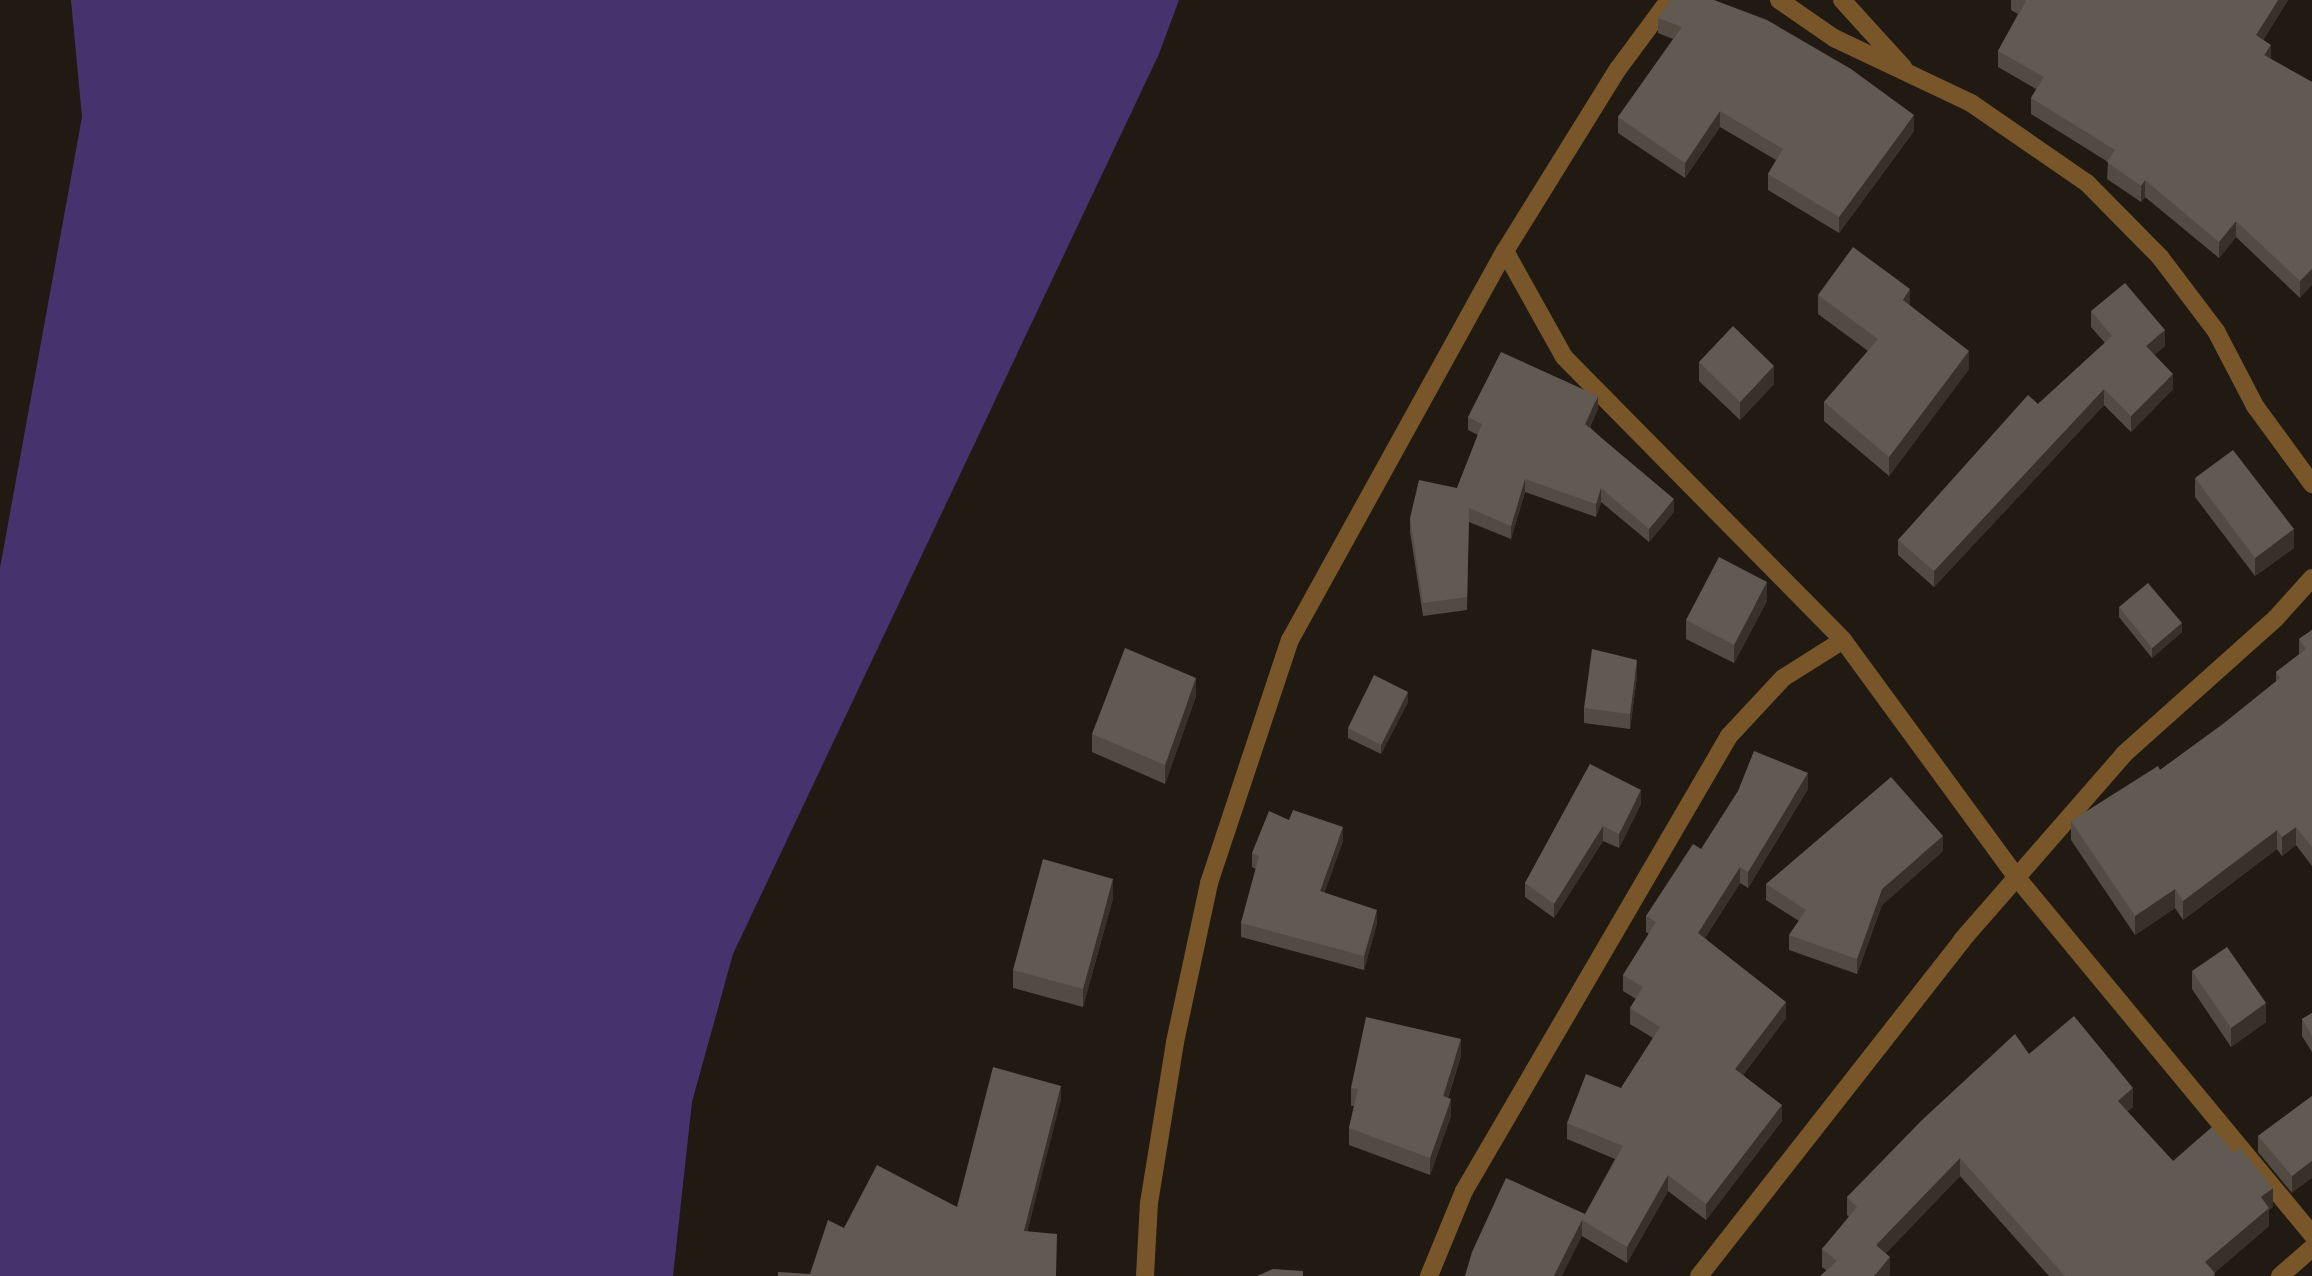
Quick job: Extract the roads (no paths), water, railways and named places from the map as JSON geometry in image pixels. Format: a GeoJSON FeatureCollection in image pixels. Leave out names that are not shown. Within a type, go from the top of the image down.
{"type":"FeatureCollection","features":[{"type":"Feature","properties":{"kind":"street"},"geometry":{"type":"LineString","coordinates":[[1145,1276],[1149,1203],[1175,1042],[1209,883],[1286,652],[1504,251],[1618,69],[1669,0]]}},
{"type":"Feature","properties":{"kind":"street"},"geometry":{"type":"LineString","coordinates":[[1779,0],[1834,38],[1916,80],[1971,103],[2096,192],[2160,257],[2216,331],[2255,406],[2312,484]]}},
{"type":"Feature","properties":{"kind":"street"},"geometry":{"type":"LineString","coordinates":[[1842,0],[1916,80]]}},
{"type":"Feature","properties":{"kind":"street"},"geometry":{"type":"LineString","coordinates":[[1504,251],[1564,357],[1843,640],[2018,879],[2312,1235]]}},
{"type":"Feature","properties":{"kind":"street"},"geometry":{"type":"LineString","coordinates":[[1699,1276],[1953,951],[2124,754],[2276,618],[2312,578]]}},
{"type":"Feature","properties":{"kind":"street"},"geometry":{"type":"LineString","coordinates":[[1429,1276],[1464,1191],[1729,736],[1783,678],[1843,640]]}},
{"type":"Feature","properties":{"kind":"street"},"geometry":{"type":"LineString","coordinates":[[2280,1276],[2312,1248]]}}]}
